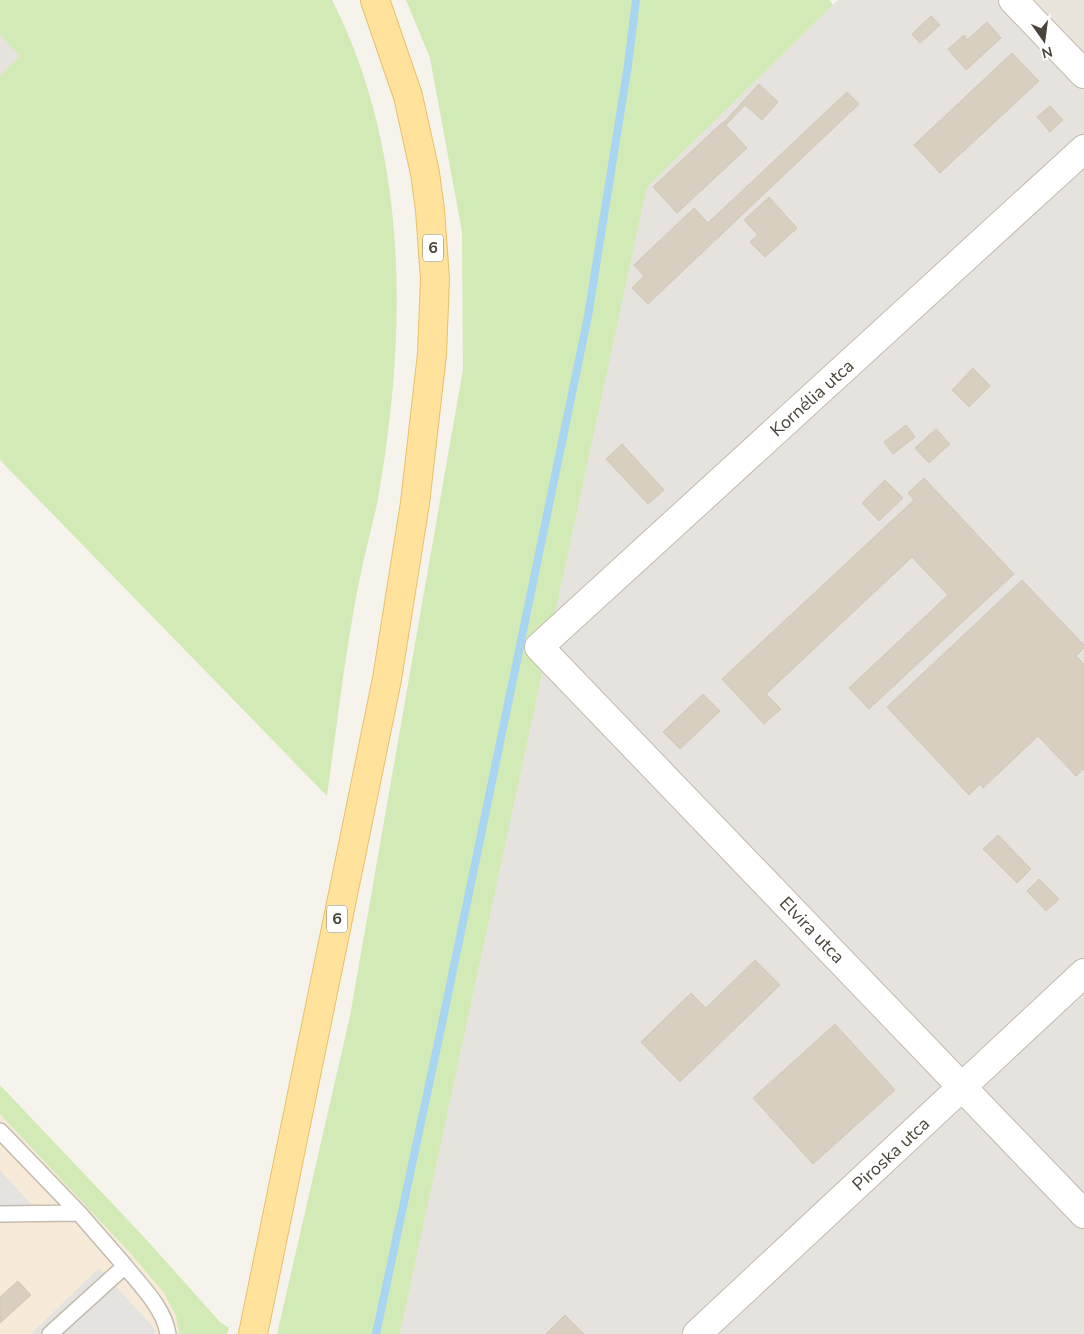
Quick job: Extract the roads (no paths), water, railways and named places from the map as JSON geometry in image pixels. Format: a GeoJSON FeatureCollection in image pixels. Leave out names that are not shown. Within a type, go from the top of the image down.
{"type":"FeatureCollection","features":[{"type":"Feature","properties":{"kind":"main road","name":"6"},"geometry":{"type":"LineString","coordinates":[[253,1334],[387,679],[415,503],[432,354],[435,279],[430,210],[425,173],[408,96],[375,0]]}},
{"type":"Feature","properties":{"kind":"street"},"geometry":{"type":"LineString","coordinates":[[1013,0],[1084,74]]}},
{"type":"Feature","properties":{"kind":"street","name":"Kornélia utca"},"geometry":{"type":"LineString","coordinates":[[539,647],[1084,148]]}},
{"type":"Feature","properties":{"kind":"street","name":"Elvira utca"},"geometry":{"type":"LineString","coordinates":[[539,647],[1084,1214]]}},
{"type":"Feature","properties":{"kind":"street","name":"Piroska utca"},"geometry":{"type":"LineString","coordinates":[[697,1334],[964,1088],[1084,973]]}},
{"type":"Feature","properties":{"kind":"lane"},"geometry":{"type":"LineString","coordinates":[[0,1131],[79,1213],[125,1266],[154,1303],[166,1324],[168,1334]]}},
{"type":"Feature","properties":{"kind":"lane"},"geometry":{"type":"LineString","coordinates":[[0,1214],[79,1213]]}},
{"type":"Feature","properties":{"kind":"lane"},"geometry":{"type":"LineString","coordinates":[[53,1333],[125,1266]]}},
{"type":"Feature","properties":{"kind":"waterway"},"geometry":{"type":"LineString","coordinates":[[376,1334],[588,316],[628,65],[636,0]]}}]}
